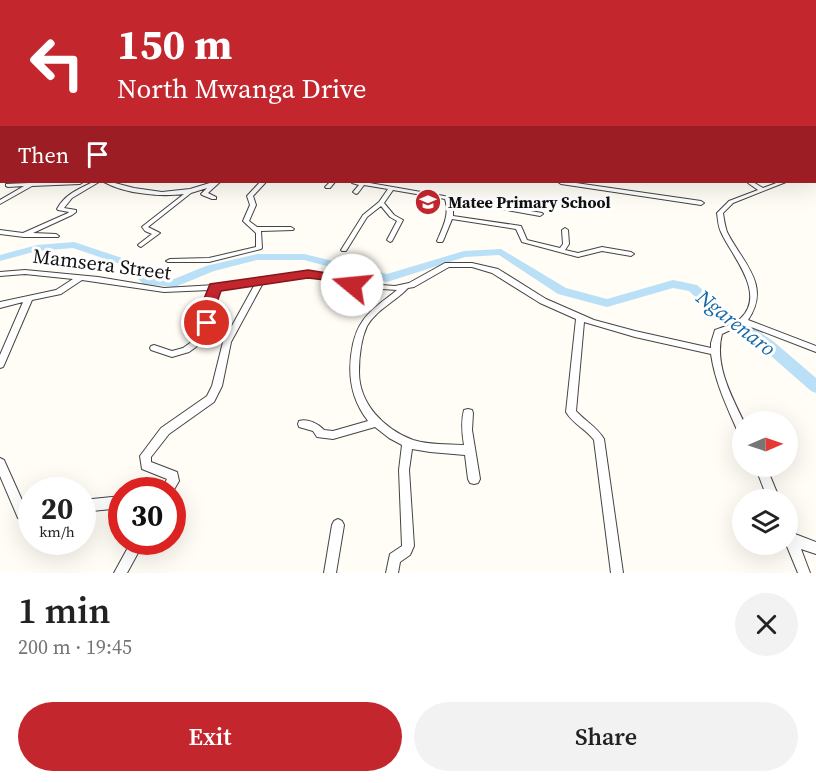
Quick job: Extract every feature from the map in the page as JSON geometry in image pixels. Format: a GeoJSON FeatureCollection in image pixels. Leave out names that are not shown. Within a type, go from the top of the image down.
{"type":"FeatureCollection","features":[{"type":"Feature","properties":{"kind":"street"},"geometry":{"type":"LineString","coordinates":[[0,189],[12,183]]}},
{"type":"Feature","properties":{"kind":"street"},"geometry":{"type":"LineString","coordinates":[[8,185],[56,183]]}},
{"type":"Feature","properties":{"kind":"street"},"geometry":{"type":"LineString","coordinates":[[24,234],[70,214],[74,211],[60,209],[61,206],[67,199],[94,183]]}},
{"type":"Feature","properties":{"kind":"street"},"geometry":{"type":"LineString","coordinates":[[117,183],[122,189],[168,194],[189,192],[213,183]]}},
{"type":"Feature","properties":{"kind":"street"},"geometry":{"type":"LineString","coordinates":[[214,198],[204,194],[215,183]]}},
{"type":"Feature","properties":{"kind":"street"},"geometry":{"type":"LineString","coordinates":[[261,183],[250,196],[253,205],[246,221],[249,226],[257,229],[291,229]]}},
{"type":"Feature","properties":{"kind":"street"},"geometry":{"type":"LineString","coordinates":[[356,192],[363,183],[540,214]]}},
{"type":"Feature","properties":{"kind":"street"},"geometry":{"type":"LineString","coordinates":[[568,183],[701,203]]}},
{"type":"Feature","properties":{"kind":"street"},"geometry":{"type":"LineString","coordinates":[[751,183],[760,190]]}},
{"type":"Feature","properties":{"kind":"street"},"geometry":{"type":"LineString","coordinates":[[734,411],[714,352],[714,339],[718,332],[726,327],[743,321],[752,308],[752,283],[747,269],[723,230],[720,213],[731,202],[780,183]]}},
{"type":"Feature","properties":{"kind":"street"},"geometry":{"type":"LineString","coordinates":[[0,202],[31,184]]}},
{"type":"Feature","properties":{"kind":"street"},"geometry":{"type":"LineString","coordinates":[[344,249],[365,216],[381,203],[391,189]]}},
{"type":"Feature","properties":{"kind":"street"},"geometry":{"type":"LineString","coordinates":[[141,245],[158,233],[147,230],[145,227],[189,192]]}},
{"type":"Feature","properties":{"kind":"street"},"geometry":{"type":"LineString","coordinates":[[440,241],[450,217],[450,204],[447,198]]}},
{"type":"Feature","properties":{"kind":"street"},"geometry":{"type":"LineString","coordinates":[[381,203],[392,216],[400,220],[390,240]]}},
{"type":"Feature","properties":{"kind":"street"},"geometry":{"type":"LineString","coordinates":[[450,217],[519,227],[524,241],[561,252],[578,255],[602,249],[631,254]]}},
{"type":"Feature","properties":{"kind":"street"},"geometry":{"type":"LineString","coordinates":[[170,261],[203,260],[254,250],[259,248],[260,243],[257,229]]}},
{"type":"Feature","properties":{"kind":"street"},"geometry":{"type":"LineString","coordinates":[[561,252],[566,244],[565,230]]}},
{"type":"Feature","properties":{"kind":"street"},"geometry":{"type":"LineString","coordinates":[[0,232],[56,236]]}},
{"type":"Feature","properties":{"kind":"street","name":"Mamsera Street"},"geometry":{"type":"LineString","coordinates":[[0,274],[25,272],[122,281],[155,290],[215,287],[308,274],[368,287],[405,287],[443,266],[472,265],[495,272],[543,301],[580,318],[635,334],[714,352]]}},
{"type":"Feature","properties":{"kind":"street"},"geometry":{"type":"LineString","coordinates":[[0,305],[58,292],[80,278]]}},
{"type":"Feature","properties":{"kind":"street"},"geometry":{"type":"LineString","coordinates":[[173,477],[146,465],[145,456],[165,431],[211,399],[218,386],[227,342],[261,279]]}},
{"type":"Feature","properties":{"kind":"street"},"geometry":{"type":"LineString","coordinates":[[154,348],[171,354],[194,345],[206,328],[207,311],[215,287]]}},
{"type":"Feature","properties":{"kind":"street"},"geometry":{"type":"LineString","coordinates":[[405,287],[368,320],[361,333],[355,353],[354,384],[366,411],[375,423],[408,442],[432,447],[470,450]]}},
{"type":"Feature","properties":{"kind":"street"},"geometry":{"type":"LineString","coordinates":[[0,365],[28,300]]}},
{"type":"Feature","properties":{"kind":"street"},"geometry":{"type":"LineString","coordinates":[[580,318],[571,412],[599,439],[617,573]]}},
{"type":"Feature","properties":{"kind":"street"},"geometry":{"type":"LineString","coordinates":[[743,321],[816,349]]}},
{"type":"Feature","properties":{"kind":"street"},"geometry":{"type":"LineString","coordinates":[[468,413],[467,430],[474,479]]}},
{"type":"Feature","properties":{"kind":"street"},"geometry":{"type":"LineString","coordinates":[[303,424],[316,428],[321,434],[333,435],[375,423]]}},
{"type":"Feature","properties":{"kind":"street"},"geometry":{"type":"LineString","coordinates":[[392,573],[394,558],[406,551],[408,546],[404,470],[408,442]]}},
{"type":"Feature","properties":{"kind":"street"},"geometry":{"type":"LineString","coordinates":[[0,463],[18,505]]}},
{"type":"Feature","properties":{"kind":"street"},"geometry":{"type":"LineString","coordinates":[[330,573],[338,525]]}},
{"type":"Feature","properties":{"kind":"street"},"geometry":{"type":"LineString","coordinates":[[798,540],[816,548]]}},
{"type":"Feature","properties":{"kind":"street"},"geometry":{"type":"LineString","coordinates":[[120,573],[130,555]]}},
{"type":"Feature","properties":{"kind":"street"},"geometry":{"type":"LineString","coordinates":[[797,555],[804,573]]}},
{"type":"Feature","properties":{"kind":"waterway","name":"Ngarenaro"},"geometry":{"type":"LineString","coordinates":[[0,258],[37,248],[74,245],[130,264],[147,281],[175,283],[210,268],[257,257],[304,257],[387,278],[464,254],[501,252],[562,291],[607,303],[673,284],[693,288],[719,312],[768,345],[816,387]]}},
{"type":"Feature","properties":{"kind":"place","name":"Matee Primary School"},"geometry":{"type":"Point","coordinates":[428,202]}},
{"type":"Feature","properties":{"kind":"route"},"geometry":{"type":"LineString","coordinates":[[207,323],[206,315],[215,287],[308,274],[352,285]]}}]}
